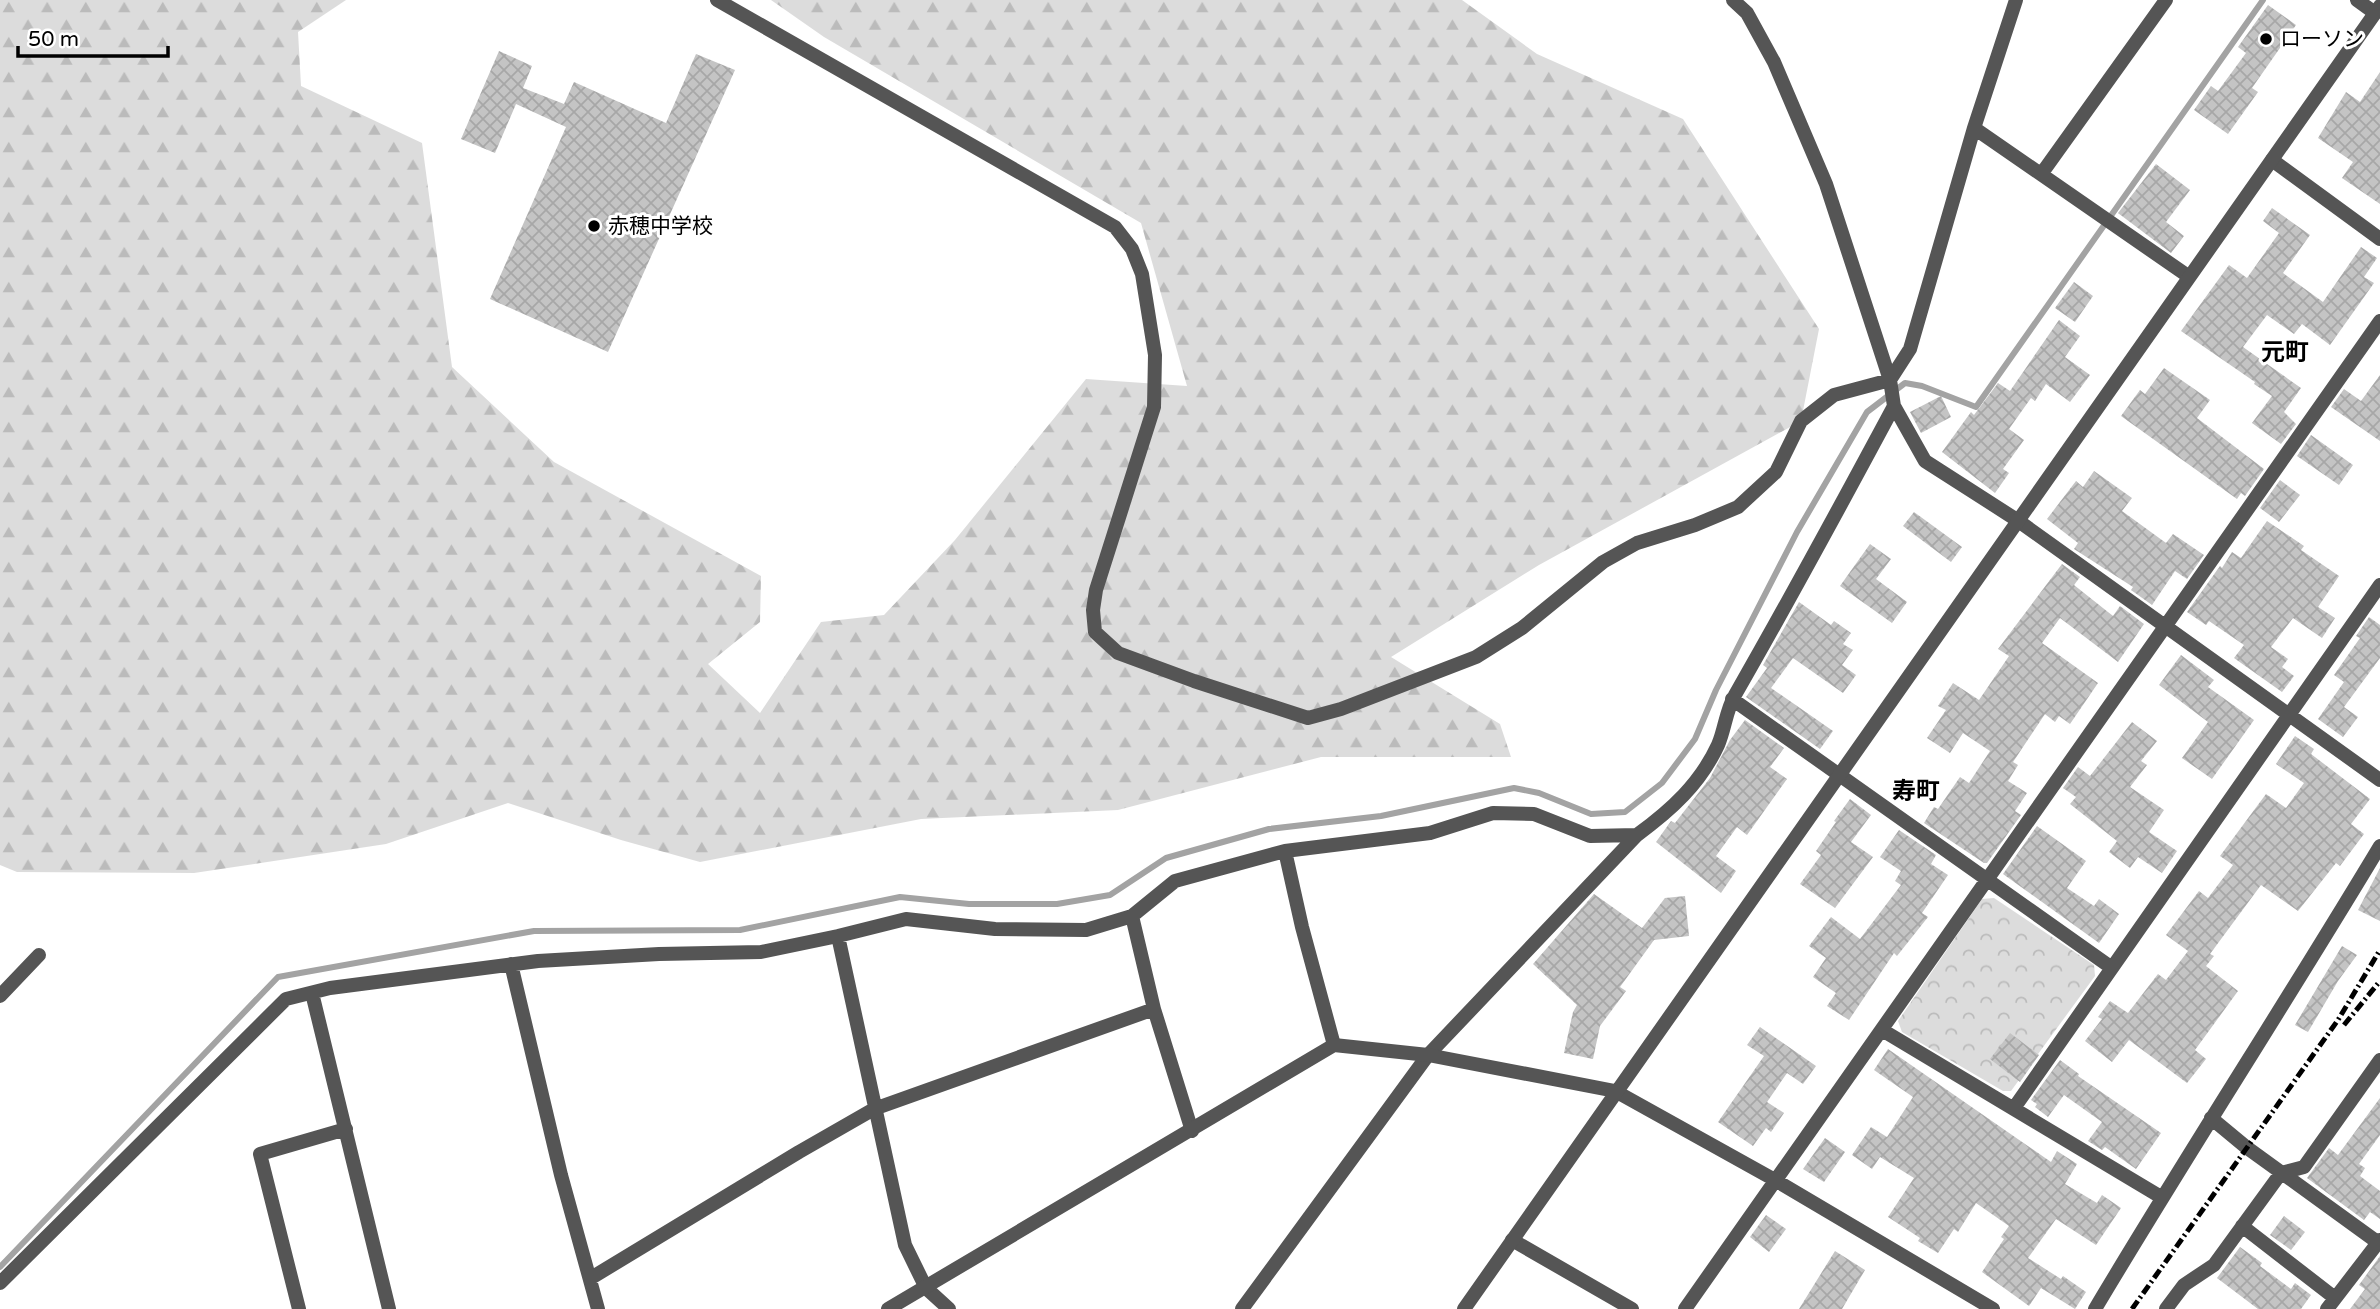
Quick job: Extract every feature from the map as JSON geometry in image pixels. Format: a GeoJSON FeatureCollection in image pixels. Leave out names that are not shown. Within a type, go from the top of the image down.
{"type":"FeatureCollection","features":[{"type":"Feature","properties":{"kind":"street"},"geometry":{"type":"LineString","coordinates":[[718,0],[1115,227],[1132,249],[1142,274],[1155,355],[1154,407],[1096,590],[1093,610],[1095,632],[1118,653],[1308,718],[1341,709],[1476,657],[1522,628],[1603,562],[1637,543],[1695,524],[1738,506],[1776,472],[1801,421],[1834,395],[1891,380],[1910,349],[1974,128],[2016,0]]}},
{"type":"Feature","properties":{"kind":"street"},"geometry":{"type":"LineString","coordinates":[[1733,0],[1747,13],[1774,62],[1826,184],[1891,380],[1894,406],[1925,461],[2017,520],[2380,780]]}},
{"type":"Feature","properties":{"kind":"street"},"geometry":{"type":"LineString","coordinates":[[2042,173],[2166,0]]}},
{"type":"Feature","properties":{"kind":"street"},"geometry":{"type":"LineString","coordinates":[[1464,1309],[2188,276],[2378,12],[2357,0]]}},
{"type":"Feature","properties":{"kind":"street"},"geometry":{"type":"LineString","coordinates":[[1974,128],[2188,276]]}},
{"type":"Feature","properties":{"kind":"street"},"geometry":{"type":"LineString","coordinates":[[2272,160],[2380,239]]}},
{"type":"Feature","properties":{"kind":"street"},"geometry":{"type":"LineString","coordinates":[[1685,1309],[2380,321]]}},
{"type":"Feature","properties":{"kind":"street"},"geometry":{"type":"LineString","coordinates":[[1242,1309],[1428,1055],[1637,835],[1669,811],[1696,782],[1718,745],[1732,699],[1785,608],[1894,406]]}},
{"type":"Feature","properties":{"kind":"street"},"geometry":{"type":"LineString","coordinates":[[2014,1108],[2380,585]]}},
{"type":"Feature","properties":{"kind":"street"},"geometry":{"type":"LineString","coordinates":[[1732,699],[1837,776],[2112,968]]}},
{"type":"Feature","properties":{"kind":"street"},"geometry":{"type":"LineString","coordinates":[[0,1283],[286,999],[330,988],[512,964],[659,954],[761,952],[906,919],[995,929],[1086,930],[1132,916],[1175,881],[1285,851],[1430,833],[1493,813],[1534,814],[1590,836],[1637,835]]}},
{"type":"Feature","properties":{"kind":"street"},"geometry":{"type":"LineString","coordinates":[[2095,1309],[2161,1197],[2328,934],[2380,846]]}},
{"type":"Feature","properties":{"kind":"street"},"geometry":{"type":"LineString","coordinates":[[1285,851],[1302,927],[1334,1045]]}},
{"type":"Feature","properties":{"kind":"street"},"geometry":{"type":"LineString","coordinates":[[1132,916],[1154,1009],[1192,1131]]}},
{"type":"Feature","properties":{"kind":"street"},"geometry":{"type":"LineString","coordinates":[[838,936],[905,1245],[926,1288],[949,1309]]}},
{"type":"Feature","properties":{"kind":"street"},"geometry":{"type":"LineString","coordinates":[[0,996],[38,955]]}},
{"type":"Feature","properties":{"kind":"street"},"geometry":{"type":"LineString","coordinates":[[512,964],[561,1175],[598,1309]]}},
{"type":"Feature","properties":{"kind":"street"},"geometry":{"type":"LineString","coordinates":[[312,993],[388,1309]]}},
{"type":"Feature","properties":{"kind":"street"},"geometry":{"type":"LineString","coordinates":[[591,1278],[874,1109],[1154,1009]]}},
{"type":"Feature","properties":{"kind":"street"},"geometry":{"type":"LineString","coordinates":[[1882,1030],[2161,1197]]}},
{"type":"Feature","properties":{"kind":"street"},"geometry":{"type":"LineString","coordinates":[[888,1309],[1334,1045],[1428,1055],[1615,1091],[1775,1180],[1993,1309]]}},
{"type":"Feature","properties":{"kind":"street"},"geometry":{"type":"LineString","coordinates":[[2166,1309],[2184,1285],[2214,1265],[2281,1173],[2304,1167],[2380,1060]]}},
{"type":"Feature","properties":{"kind":"street"},"geometry":{"type":"LineString","coordinates":[[2211,1118],[2281,1173],[2379,1242],[2331,1304],[2242,1226]]}},
{"type":"Feature","properties":{"kind":"street"},"geometry":{"type":"LineString","coordinates":[[299,1309],[260,1154],[346,1129]]}},
{"type":"Feature","properties":{"kind":"street"},"geometry":{"type":"LineString","coordinates":[[1512,1240],[1632,1309]]}},
{"type":"Feature","properties":{"kind":"green space"},"geometry":{"type":"Polygon","coordinates":[[[0,0],[346,0],[298,32],[301,86],[422,143],[452,367],[554,462],[761,576],[760,622],[708,664],[760,713],[821,622],[884,615],[955,540],[1086,379],[1187,386],[1141,223],[824,37],[771,0],[1462,0],[1537,54],[1683,119],[1819,329],[1801,421],[1539,565],[1391,657],[1500,724],[1511,757],[1321,757],[1118,810],[921,819],[700,862],[621,840],[508,803],[386,844],[194,873],[17,872],[0,865],[0,0]]]}},
{"type":"Feature","properties":{"kind":"green space"},"geometry":{"type":"Polygon","coordinates":[[[1994,898],[2094,965],[2095,976],[2011,1091],[2003,1091],[1902,1032],[1898,1021],[1982,899],[1994,898]]]}},
{"type":"Feature","properties":{"kind":"building"},"geometry":{"type":"Polygon","coordinates":[[[2268,5],[2296,25],[2252,88],[2258,92],[2228,134],[2194,110],[2211,86],[2218,91],[2246,53],[2238,47],[2268,5]]]}},
{"type":"Feature","properties":{"kind":"building","name":"赤穂中学校"},"geometry":{"type":"Polygon","coordinates":[[[499,51],[532,66],[523,88],[564,104],[574,82],[666,123],[696,54],[735,70],[608,352],[490,299],[566,127],[516,104],[495,153],[461,139],[499,51]]]}},
{"type":"Feature","properties":{"kind":"building"},"geometry":{"type":"Polygon","coordinates":[[[2380,72],[2380,204],[2342,178],[2353,162],[2318,138],[2346,92],[2360,102],[2380,72]]]}},
{"type":"Feature","properties":{"kind":"building"},"geometry":{"type":"Polygon","coordinates":[[[2156,164],[2190,190],[2166,222],[2184,236],[2171,253],[2118,213],[2156,164]]]}},
{"type":"Feature","properties":{"kind":"building"},"geometry":{"type":"Polygon","coordinates":[[[2272,208],[2310,235],[2283,273],[2323,302],[2361,247],[2377,258],[2364,277],[2374,283],[2330,345],[2302,324],[2294,334],[2267,315],[2243,347],[2301,388],[2284,412],[2296,424],[2281,444],[2252,423],[2272,396],[2181,331],[2229,265],[2247,278],[2279,233],[2263,221],[2272,208]]]}},
{"type":"Feature","properties":{"kind":"building"},"geometry":{"type":"Polygon","coordinates":[[[2074,282],[2093,296],[2075,322],[2055,308],[2074,282]]]}},
{"type":"Feature","properties":{"kind":"building"},"geometry":{"type":"Polygon","coordinates":[[[2059,320],[2080,336],[2065,357],[2090,375],[2070,402],[2046,384],[2035,401],[2031,398],[2009,429],[2024,440],[2003,469],[2009,473],[1995,493],[1942,452],[1971,412],[1974,415],[1998,383],[2010,391],[2059,320]]]}},
{"type":"Feature","properties":{"kind":"building"},"geometry":{"type":"Polygon","coordinates":[[[2164,368],[2210,400],[2197,418],[2264,469],[2245,496],[2241,493],[2237,499],[2121,416],[2140,390],[2145,394],[2164,368]]]}},
{"type":"Feature","properties":{"kind":"building"},"geometry":{"type":"Polygon","coordinates":[[[2380,375],[2380,441],[2331,407],[2344,389],[2361,401],[2380,375]]]}},
{"type":"Feature","properties":{"kind":"building"},"geometry":{"type":"Polygon","coordinates":[[[1941,396],[1951,417],[1921,433],[1910,412],[1941,396]]]}},
{"type":"Feature","properties":{"kind":"building"},"geometry":{"type":"Polygon","coordinates":[[[2311,435],[2353,465],[2339,485],[2297,456],[2311,435]]]}},
{"type":"Feature","properties":{"kind":"building"},"geometry":{"type":"Polygon","coordinates":[[[2094,471],[2132,498],[2122,511],[2166,543],[2173,534],[2204,555],[2187,579],[2175,571],[2152,605],[2131,590],[2133,587],[2074,549],[2078,543],[2047,519],[2076,481],[2083,487],[2094,471]]]}},
{"type":"Feature","properties":{"kind":"building"},"geometry":{"type":"Polygon","coordinates":[[[2280,480],[2300,495],[2279,522],[2260,508],[2280,480]]]}},
{"type":"Feature","properties":{"kind":"building"},"geometry":{"type":"Polygon","coordinates":[[[1914,512],[1962,547],[1951,562],[1903,526],[1914,512]]]}},
{"type":"Feature","properties":{"kind":"building"},"geometry":{"type":"Polygon","coordinates":[[[2267,521],[2304,546],[2301,550],[2339,576],[2318,607],[2335,618],[2322,638],[2293,618],[2271,647],[2288,659],[2282,667],[2294,676],[2282,692],[2234,658],[2244,645],[2209,621],[2206,625],[2187,612],[2232,552],[2241,558],[2267,521]]]}},
{"type":"Feature","properties":{"kind":"building"},"geometry":{"type":"Polygon","coordinates":[[[1870,544],[1891,559],[1876,579],[1907,602],[1892,623],[1840,586],[1870,544]]]}},
{"type":"Feature","properties":{"kind":"building"},"geometry":{"type":"Polygon","coordinates":[[[2062,564],[2080,577],[2074,585],[2113,616],[2120,606],[2144,624],[2118,662],[2060,618],[2042,643],[2098,683],[2070,724],[2059,716],[2055,722],[2045,714],[2013,762],[2018,765],[2008,781],[2027,793],[2015,811],[2021,815],[1987,863],[1984,863],[1924,823],[1934,807],[1938,809],[1960,777],[1969,783],[1990,751],[1963,733],[1950,753],[1927,738],[1946,710],[1938,706],[1953,683],[1979,700],[2009,656],[1998,649],[2062,564]]]}},
{"type":"Feature","properties":{"kind":"building"},"geometry":{"type":"Polygon","coordinates":[[[1799,602],[1831,625],[1834,621],[1851,633],[1843,644],[1853,650],[1842,665],[1856,675],[1843,693],[1793,658],[1771,688],[1833,731],[1820,749],[1746,697],[1767,668],[1763,665],[1799,602]]]}},
{"type":"Feature","properties":{"kind":"building"},"geometry":{"type":"Polygon","coordinates":[[[2369,617],[2380,625],[2380,658],[2344,707],[2358,717],[2343,737],[2318,719],[2344,682],[2334,675],[2360,638],[2356,636],[2369,617]]]}},
{"type":"Feature","properties":{"kind":"building"},"geometry":{"type":"Polygon","coordinates":[[[2181,655],[2214,680],[2208,687],[2254,720],[2212,779],[2182,758],[2208,722],[2159,685],[2181,655]]]}},
{"type":"Feature","properties":{"kind":"building"},"geometry":{"type":"Polygon","coordinates":[[[1745,720],[1784,748],[1770,767],[1787,779],[1747,835],[1737,827],[1716,856],[1736,871],[1721,893],[1656,842],[1671,821],[1675,823],[1710,778],[1730,740],[1745,720]]]}},
{"type":"Feature","properties":{"kind":"building"},"geometry":{"type":"Polygon","coordinates":[[[2132,722],[2157,741],[2141,761],[2147,765],[2130,787],[2164,810],[2149,832],[2177,851],[2162,873],[2138,857],[2130,868],[2109,852],[2117,841],[2070,804],[2076,797],[2063,788],[2078,767],[2090,776],[2132,722]]]}},
{"type":"Feature","properties":{"kind":"building"},"geometry":{"type":"Polygon","coordinates":[[[2295,736],[2314,749],[2311,754],[2370,799],[2351,824],[2364,834],[2340,866],[2336,863],[2298,911],[2261,885],[2210,954],[2214,956],[2206,966],[2238,991],[2195,1050],[2206,1059],[2187,1083],[2129,1040],[2112,1062],[2085,1041],[2102,1019],[2098,1017],[2110,1001],[2128,1013],[2158,974],[2166,980],[2188,951],[2166,935],[2199,891],[2208,898],[2233,865],[2220,856],[2266,794],[2286,808],[2304,783],[2276,764],[2295,736]]]}},
{"type":"Feature","properties":{"kind":"building"},"geometry":{"type":"Polygon","coordinates":[[[1850,799],[1871,815],[1851,842],[1873,857],[1835,908],[1800,884],[1821,855],[1816,851],[1850,799]]]}},
{"type":"Feature","properties":{"kind":"building"},"geometry":{"type":"Polygon","coordinates":[[[2037,826],[2086,861],[2067,888],[2094,906],[2099,899],[2119,914],[2099,943],[2003,874],[2037,826]]]}},
{"type":"Feature","properties":{"kind":"building"},"geometry":{"type":"Polygon","coordinates":[[[1899,830],[1936,855],[1931,864],[1948,875],[1922,913],[1928,917],[1897,956],[1894,953],[1849,1020],[1827,1006],[1836,993],[1813,977],[1826,958],[1809,946],[1831,917],[1860,939],[1901,885],[1895,881],[1901,871],[1880,857],[1899,830]]]}},
{"type":"Feature","properties":{"kind":"building"},"geometry":{"type":"Polygon","coordinates":[[[2380,868],[2380,921],[2358,910],[2380,868]]]}},
{"type":"Feature","properties":{"kind":"building"},"geometry":{"type":"Polygon","coordinates":[[[1594,894],[1642,928],[1665,898],[1685,896],[1689,936],[1654,940],[1620,987],[1626,991],[1600,1026],[1593,1059],[1564,1053],[1577,1005],[1533,964],[1594,894]]]}},
{"type":"Feature","properties":{"kind":"building"},"geometry":{"type":"Polygon","coordinates":[[[2342,946],[2357,955],[2308,1032],[2295,1025],[2342,946]]]}},
{"type":"Feature","properties":{"kind":"building"},"geometry":{"type":"Polygon","coordinates":[[[1760,1027],[1816,1066],[1803,1084],[1787,1073],[1767,1102],[1784,1113],[1771,1132],[1766,1128],[1753,1146],[1718,1122],[1764,1056],[1747,1045],[1760,1027]]]}},
{"type":"Feature","properties":{"kind":"building"},"geometry":{"type":"Polygon","coordinates":[[[2010,1033],[2039,1055],[2020,1082],[1990,1059],[2010,1033]]]}},
{"type":"Feature","properties":{"kind":"building"},"geometry":{"type":"Polygon","coordinates":[[[1888,1049],[2051,1162],[2057,1151],[2077,1164],[2065,1184],[2097,1203],[2102,1195],[2121,1208],[2096,1245],[2056,1219],[2028,1258],[2061,1279],[2063,1276],[2086,1292],[2075,1309],[2041,1288],[2029,1306],[1982,1272],[2004,1239],[2001,1237],[2009,1226],[1976,1203],[1958,1232],[1954,1229],[1938,1253],[1888,1217],[1914,1178],[1880,1157],[1872,1169],[1852,1155],[1871,1127],[1887,1137],[1913,1097],[1874,1070],[1888,1049]]]}},
{"type":"Feature","properties":{"kind":"building"},"geometry":{"type":"Polygon","coordinates":[[[2060,1060],[2079,1074],[2078,1076],[2161,1133],[2136,1169],[2105,1147],[2102,1150],[2088,1141],[2102,1122],[2064,1095],[2048,1117],[2035,1107],[2037,1104],[2031,1100],[2060,1060]]]}},
{"type":"Feature","properties":{"kind":"building"},"geometry":{"type":"Polygon","coordinates":[[[2380,1098],[2380,1135],[2359,1164],[2365,1168],[2360,1176],[2380,1191],[2380,1219],[2370,1212],[2364,1220],[2307,1178],[2329,1148],[2338,1155],[2380,1098]]]}},
{"type":"Feature","properties":{"kind":"building"},"geometry":{"type":"Polygon","coordinates":[[[1825,1138],[1845,1152],[1824,1182],[1803,1169],[1825,1138]]]}},
{"type":"Feature","properties":{"kind":"building"},"geometry":{"type":"Polygon","coordinates":[[[1766,1215],[1786,1229],[1769,1252],[1750,1237],[1766,1215]]]}},
{"type":"Feature","properties":{"kind":"building"},"geometry":{"type":"Polygon","coordinates":[[[2284,1216],[2305,1232],[2291,1250],[2270,1235],[2284,1216]]]}},
{"type":"Feature","properties":{"kind":"building"},"geometry":{"type":"Polygon","coordinates":[[[2240,1247],[2291,1289],[2295,1283],[2311,1295],[2301,1309],[2258,1309],[2217,1278],[2240,1247]]]}},
{"type":"Feature","properties":{"kind":"building"},"geometry":{"type":"Polygon","coordinates":[[[1835,1251],[1865,1270],[1842,1309],[1799,1309],[1835,1251]]]}},
{"type":"Feature","properties":{"kind":"building"},"geometry":{"type":"Polygon","coordinates":[[[2380,1256],[2380,1309],[2350,1309],[2365,1289],[2359,1285],[2380,1256]]]}},
{"type":"Feature","properties":{"kind":"waterway"},"geometry":{"type":"LineString","coordinates":[[0,1267],[278,977],[534,931],[740,930],[900,897],[969,904],[1057,904],[1110,895],[1166,858],[1269,829],[1381,816],[1514,788],[1539,793],[1591,814],[1625,812],[1662,783],[1695,739],[1716,690],[1797,532],[1867,412],[1905,383],[1922,386],[1976,407],[2263,0]]}},
{"type":"Feature","properties":{"kind":"railway"},"geometry":{"type":"LineString","coordinates":[[2132,1309],[2338,1020],[2380,950]]}},
{"type":"Feature","properties":{"kind":"railway"},"geometry":{"type":"LineString","coordinates":[[2344,1025],[2380,981]]}},
{"type":"Feature","properties":{"kind":"place","name":"ローソン"},"geometry":{"type":"Point","coordinates":[2266,39]}},
{"type":"Feature","properties":{"kind":"place","name":"赤穂中学校"},"geometry":{"type":"Point","coordinates":[594,226]}},
{"type":"Feature","properties":{"kind":"district","name":"元町"},"geometry":{"type":"Point","coordinates":[2285,352]}},
{"type":"Feature","properties":{"kind":"district","name":"寿町"},"geometry":{"type":"Point","coordinates":[1916,791]}}]}
